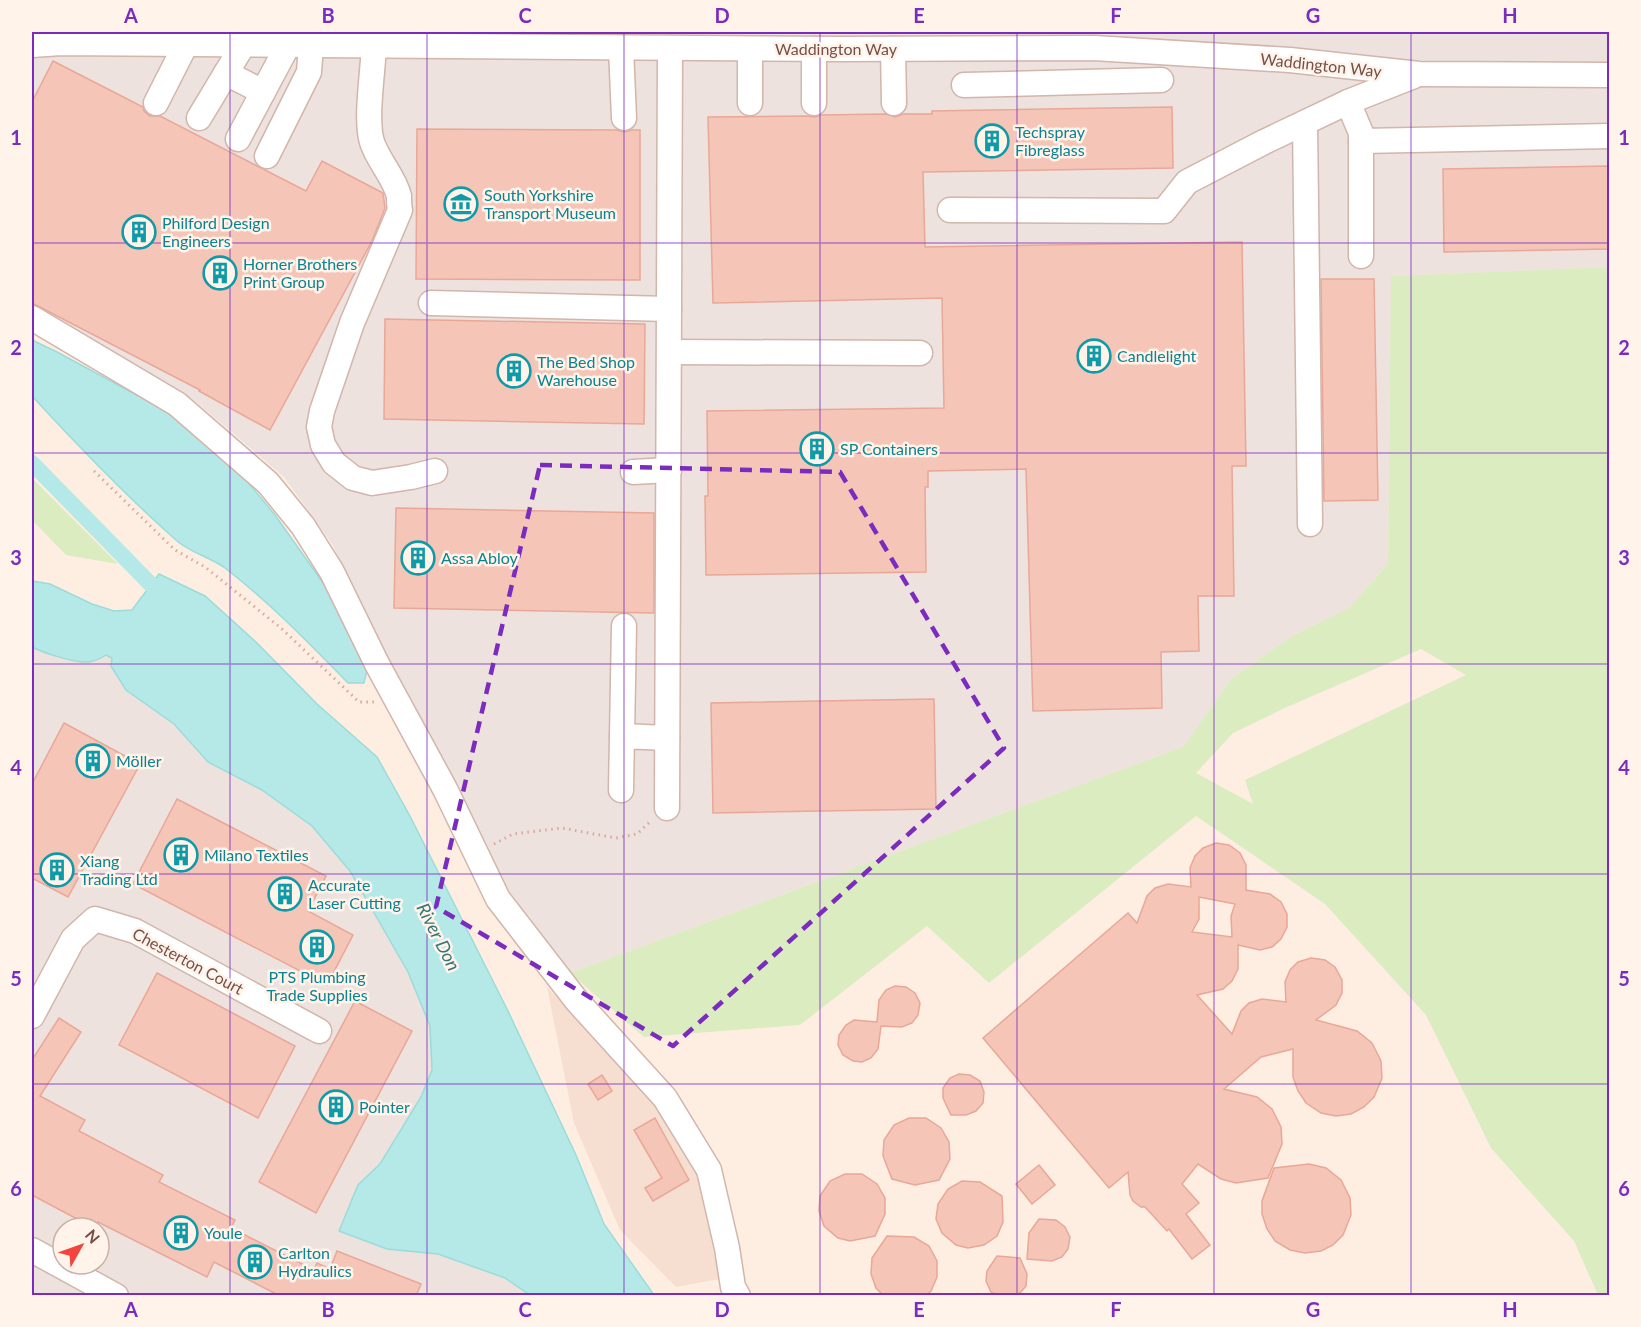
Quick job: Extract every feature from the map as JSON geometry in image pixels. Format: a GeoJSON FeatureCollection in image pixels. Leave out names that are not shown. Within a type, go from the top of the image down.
{"type":"FeatureCollection","features":[{"type":"Feature","properties":{"kind":"street","name":"Waddington Way"},"geometry":{"type":"LineString","coordinates":[[33,47],[61,43],[750,49],[1094,48],[1290,60],[1419,74],[1610,75]]}},
{"type":"Feature","properties":{"kind":"street"},"geometry":{"type":"LineString","coordinates":[[156,103],[186,44]]}},
{"type":"Feature","properties":{"kind":"street"},"geometry":{"type":"LineString","coordinates":[[199,118],[243,45]]}},
{"type":"Feature","properties":{"kind":"street"},"geometry":{"type":"LineString","coordinates":[[238,138],[263,92],[299,45]]}},
{"type":"Feature","properties":{"kind":"street"},"geometry":{"type":"LineString","coordinates":[[267,156],[309,72],[299,45]]}},
{"type":"Feature","properties":{"kind":"street"},"geometry":{"type":"LineString","coordinates":[[374,46],[369,128],[375,149],[399,195],[400,210],[352,323],[322,411],[319,427],[323,446],[334,463],[353,478],[372,483],[435,471]]}},
{"type":"Feature","properties":{"kind":"street"},"geometry":{"type":"LineString","coordinates":[[621,48],[624,118]]}},
{"type":"Feature","properties":{"kind":"street"},"geometry":{"type":"LineString","coordinates":[[667,808],[670,48]]}},
{"type":"Feature","properties":{"kind":"street"},"geometry":{"type":"LineString","coordinates":[[750,49],[750,103]]}},
{"type":"Feature","properties":{"kind":"street"},"geometry":{"type":"LineString","coordinates":[[814,49],[814,103]]}},
{"type":"Feature","properties":{"kind":"street"},"geometry":{"type":"LineString","coordinates":[[893,49],[894,102]]}},
{"type":"Feature","properties":{"kind":"street"},"geometry":{"type":"LineString","coordinates":[[1136,80],[1137,51]]}},
{"type":"Feature","properties":{"kind":"street"},"geometry":{"type":"LineString","coordinates":[[226,73],[263,92]]}},
{"type":"Feature","properties":{"kind":"street"},"geometry":{"type":"LineString","coordinates":[[950,210],[1164,211],[1187,182],[1264,141],[1348,102],[1419,74]]}},
{"type":"Feature","properties":{"kind":"street"},"geometry":{"type":"LineString","coordinates":[[964,85],[1161,80]]}},
{"type":"Feature","properties":{"kind":"street"},"geometry":{"type":"LineString","coordinates":[[1348,102],[1361,133],[1361,256]]}},
{"type":"Feature","properties":{"kind":"street"},"geometry":{"type":"LineString","coordinates":[[1305,123],[1310,524]]}},
{"type":"Feature","properties":{"kind":"street"},"geometry":{"type":"LineString","coordinates":[[1361,141],[1610,136]]}},
{"type":"Feature","properties":{"kind":"street"},"geometry":{"type":"LineString","coordinates":[[431,303],[669,309]]}},
{"type":"Feature","properties":{"kind":"street"},"geometry":{"type":"LineString","coordinates":[[32,318],[177,404],[268,483],[303,526],[332,573],[397,702],[445,789],[498,899],[577,1001],[666,1098],[709,1170],[727,1248],[733,1287],[738,1296]]}},
{"type":"Feature","properties":{"kind":"street"},"geometry":{"type":"LineString","coordinates":[[670,352],[920,353]]}},
{"type":"Feature","properties":{"kind":"street"},"geometry":{"type":"LineString","coordinates":[[633,472],[669,470]]}},
{"type":"Feature","properties":{"kind":"street"},"geometry":{"type":"LineString","coordinates":[[621,790],[624,626]]}},
{"type":"Feature","properties":{"kind":"street"},"geometry":{"type":"LineString","coordinates":[[622,736],[667,738]]}},
{"type":"Feature","properties":{"kind":"street","name":"Chesterton Court"},"geometry":{"type":"LineString","coordinates":[[32,1016],[73,939],[95,919],[135,931],[319,1031]]}},
{"type":"Feature","properties":{"kind":"street"},"geometry":{"type":"LineString","coordinates":[[32,1250],[117,1296]]}},
{"type":"Feature","properties":{"kind":"path"},"geometry":{"type":"LineString","coordinates":[[94,471],[175,550],[205,567],[281,628],[359,702],[397,702]]}},
{"type":"Feature","properties":{"kind":"path"},"geometry":{"type":"LineString","coordinates":[[476,853],[513,834],[562,828],[616,838],[636,834],[667,808]]}},
{"type":"Feature","properties":{"kind":"highlighted area"},"geometry":{"type":"Polygon","coordinates":[[[540,465],[840,472],[1004,748],[673,1046],[436,907],[540,465]]]}},
{"type":"Feature","properties":{"kind":"shaded area"},"geometry":{"type":"Polygon","coordinates":[[[32,32],[1609,32],[1609,267],[1391,276],[1388,564],[1349,608],[1292,636],[1232,678],[1183,747],[570,973],[510,893],[384,653],[332,544],[284,477],[194,400],[32,310],[32,32]]]}},
{"type":"Feature","properties":{"kind":"shaded area"},"geometry":{"type":"Polygon","coordinates":[[[32,647],[46,653],[97,660],[106,655],[112,658],[126,690],[174,724],[208,762],[262,790],[312,826],[350,871],[408,972],[430,1026],[432,1070],[421,1097],[380,1164],[358,1185],[387,1249],[438,1254],[505,1278],[530,1295],[32,1295],[32,647]]]}},
{"type":"Feature","properties":{"kind":"shaded area"},"geometry":{"type":"Polygon","coordinates":[[[547,987],[648,1093],[696,1171],[720,1279],[676,1287],[620,1230],[574,1123],[547,987]]]}},
{"type":"Feature","properties":{"kind":"green space"},"geometry":{"type":"Polygon","coordinates":[[[1609,267],[1609,1295],[1598,1295],[1574,1241],[1491,1148],[1426,1015],[1325,904],[1196,816],[989,983],[927,926],[800,1025],[644,1037],[570,973],[1183,747],[1232,678],[1292,636],[1349,608],[1388,564],[1391,276],[1609,267]],[[1421,649],[1233,733],[1196,773],[1253,804],[1245,780],[1466,675],[1421,649]]]}},
{"type":"Feature","properties":{"kind":"green space"},"geometry":{"type":"Polygon","coordinates":[[[32,478],[118,564],[66,555],[32,520],[32,478]]]}},
{"type":"Feature","properties":{"kind":"water"},"geometry":{"type":"Polygon","coordinates":[[[32,340],[159,407],[222,451],[275,515],[328,590],[367,670],[364,683],[348,683],[304,638],[225,568],[177,541],[85,452],[32,396],[32,340]]]}},
{"type":"Feature","properties":{"kind":"water","name":"River Don"},"geometry":{"type":"Polygon","coordinates":[[[159,574],[205,596],[257,643],[317,704],[377,757],[410,816],[507,1009],[576,1155],[604,1224],[654,1295],[530,1295],[505,1278],[438,1254],[387,1249],[339,1231],[358,1185],[380,1164],[421,1097],[432,1070],[430,1026],[408,972],[350,871],[312,826],[262,790],[208,762],[174,724],[126,690],[111,666],[112,658],[106,655],[91,662],[82,662],[51,655],[32,647],[32,581],[50,584],[92,604],[114,611],[132,610],[159,574]]]}},
{"type":"Feature","properties":{"kind":"building"},"geometry":{"type":"Polygon","coordinates":[[[53,61],[143,107],[150,116],[160,116],[306,191],[322,161],[383,193],[385,208],[372,241],[270,430],[200,390],[32,303],[32,102],[53,61]]]}},
{"type":"Feature","properties":{"kind":"building"},"geometry":{"type":"Polygon","coordinates":[[[1172,107],[1173,168],[923,172],[925,247],[1242,242],[1246,466],[1232,466],[1234,596],[1198,596],[1199,651],[1161,652],[1162,708],[1033,711],[1026,469],[928,471],[928,487],[925,487],[926,572],[706,575],[707,411],[944,408],[942,298],[713,303],[708,117],[815,117],[886,114],[895,117],[903,114],[932,114],[932,111],[1172,107]]]}},
{"type":"Feature","properties":{"kind":"building"},"geometry":{"type":"Polygon","coordinates":[[[417,129],[616,130],[624,132],[640,130],[640,280],[416,279],[417,129]]]}},
{"type":"Feature","properties":{"kind":"building"},"geometry":{"type":"Polygon","coordinates":[[[1610,166],[1610,249],[1444,252],[1443,169],[1610,166]]]}},
{"type":"Feature","properties":{"kind":"building"},"geometry":{"type":"Polygon","coordinates":[[[1321,279],[1374,279],[1378,500],[1324,501],[1321,279]]]}},
{"type":"Feature","properties":{"kind":"building","name":"The Bed Shop Warehouse"},"geometry":{"type":"Polygon","coordinates":[[[385,319],[645,324],[644,424],[384,419],[385,319]]]}},
{"type":"Feature","properties":{"kind":"building"},"geometry":{"type":"Polygon","coordinates":[[[396,508],[654,513],[654,613],[394,608],[396,508]]]}},
{"type":"Feature","properties":{"kind":"building"},"geometry":{"type":"Polygon","coordinates":[[[934,699],[936,809],[713,813],[711,703],[934,699]]]}},
{"type":"Feature","properties":{"kind":"building"},"geometry":{"type":"Polygon","coordinates":[[[64,723],[140,764],[68,897],[32,878],[32,784],[64,723]]]}},
{"type":"Feature","properties":{"kind":"building"},"geometry":{"type":"Polygon","coordinates":[[[177,799],[326,876],[308,911],[353,935],[327,985],[133,884],[177,799]]]}},
{"type":"Feature","properties":{"kind":"building"},"geometry":{"type":"Polygon","coordinates":[[[1216,843],[1229,845],[1240,853],[1246,865],[1246,890],[1270,894],[1281,902],[1287,914],[1287,927],[1281,939],[1272,947],[1260,950],[1238,945],[1238,969],[1232,981],[1223,989],[1197,995],[1232,1034],[1241,1011],[1249,1003],[1262,999],[1286,1002],[1285,982],[1290,970],[1298,962],[1311,958],[1325,960],[1335,967],[1342,980],[1342,993],[1336,1005],[1316,1020],[1357,1031],[1372,1043],[1381,1061],[1382,1078],[1374,1097],[1364,1107],[1351,1114],[1336,1116],[1321,1113],[1306,1103],[1298,1091],[1293,1077],[1293,1049],[1261,1057],[1224,1089],[1257,1097],[1272,1109],[1281,1127],[1282,1144],[1268,1178],[1236,1183],[1221,1179],[1198,1164],[1182,1184],[1199,1203],[1186,1214],[1210,1245],[1192,1259],[1169,1229],[1167,1231],[1145,1207],[1133,1201],[1130,1195],[1128,1172],[1109,1188],[983,1038],[1128,913],[1137,923],[1147,896],[1155,888],[1168,884],[1191,887],[1190,868],[1195,856],[1203,848],[1216,843]],[[1199,897],[1199,919],[1192,932],[1232,937],[1231,916],[1235,904],[1199,897]]]}},
{"type":"Feature","properties":{"kind":"building"},"geometry":{"type":"Polygon","coordinates":[[[157,973],[295,1046],[258,1118],[119,1045],[157,973]]]}},
{"type":"Feature","properties":{"kind":"building"},"geometry":{"type":"Polygon","coordinates":[[[895,986],[906,987],[915,993],[920,1003],[918,1015],[912,1023],[902,1027],[881,1026],[878,1049],[871,1058],[862,1062],[853,1061],[843,1055],[838,1045],[839,1035],[846,1025],[854,1020],[877,1022],[879,1000],[886,990],[895,986]]]}},
{"type":"Feature","properties":{"kind":"building","name":"Pointer"},"geometry":{"type":"Polygon","coordinates":[[[355,1001],[412,1031],[316,1213],[259,1182],[355,1001]]]}},
{"type":"Feature","properties":{"kind":"building"},"geometry":{"type":"Polygon","coordinates":[[[59,1018],[81,1032],[40,1096],[85,1120],[79,1131],[163,1175],[159,1182],[235,1220],[231,1228],[314,1270],[317,1263],[330,1269],[337,1251],[421,1284],[416,1296],[280,1296],[214,1262],[207,1277],[111,1229],[111,1216],[71,1216],[32,1195],[32,1060],[59,1018]]]}},
{"type":"Feature","properties":{"kind":"building"},"geometry":{"type":"Polygon","coordinates":[[[959,1074],[970,1075],[980,1081],[984,1092],[983,1103],[976,1111],[966,1115],[951,1115],[943,1098],[943,1088],[950,1078],[959,1074]]]}},
{"type":"Feature","properties":{"kind":"building"},"geometry":{"type":"Polygon","coordinates":[[[602,1075],[612,1091],[598,1100],[588,1084],[602,1075]]]}},
{"type":"Feature","properties":{"kind":"building"},"geometry":{"type":"Polygon","coordinates":[[[655,1118],[689,1180],[653,1201],[645,1188],[662,1178],[634,1130],[655,1118]]]}},
{"type":"Feature","properties":{"kind":"building"},"geometry":{"type":"Polygon","coordinates":[[[909,1118],[926,1118],[941,1128],[949,1142],[950,1159],[939,1180],[915,1185],[892,1179],[883,1156],[884,1140],[894,1125],[909,1118]]]}},
{"type":"Feature","properties":{"kind":"building"},"geometry":{"type":"Polygon","coordinates":[[[1309,1164],[1326,1168],[1341,1180],[1350,1198],[1351,1215],[1343,1235],[1333,1245],[1321,1251],[1305,1253],[1290,1250],[1275,1241],[1267,1229],[1262,1214],[1262,1201],[1274,1168],[1309,1164]]]}},
{"type":"Feature","properties":{"kind":"building"},"geometry":{"type":"Polygon","coordinates":[[[1039,1165],[1055,1185],[1032,1204],[1016,1184],[1039,1165]]]}},
{"type":"Feature","properties":{"kind":"building"},"geometry":{"type":"Polygon","coordinates":[[[845,1174],[862,1174],[877,1184],[885,1198],[885,1214],[875,1236],[850,1241],[838,1238],[824,1226],[819,1211],[820,1196],[830,1181],[845,1174]]]}},
{"type":"Feature","properties":{"kind":"building"},"geometry":{"type":"Polygon","coordinates":[[[962,1181],[980,1182],[1002,1196],[1003,1222],[997,1236],[984,1245],[968,1248],[956,1245],[942,1233],[936,1219],[938,1204],[948,1189],[962,1181]]]}},
{"type":"Feature","properties":{"kind":"building"},"geometry":{"type":"Polygon","coordinates":[[[1039,1219],[1056,1220],[1065,1227],[1070,1237],[1068,1249],[1062,1257],[1052,1261],[1027,1259],[1029,1233],[1039,1219]]]}},
{"type":"Feature","properties":{"kind":"building"},"geometry":{"type":"Polygon","coordinates":[[[887,1236],[914,1237],[929,1246],[937,1261],[937,1277],[931,1291],[925,1296],[884,1296],[876,1288],[871,1274],[872,1258],[887,1236]]]}},
{"type":"Feature","properties":{"kind":"building"},"geometry":{"type":"Polygon","coordinates":[[[997,1256],[1020,1258],[1027,1274],[1026,1286],[1019,1294],[998,1296],[991,1292],[986,1281],[987,1271],[997,1256]]]}},
{"type":"Feature","properties":{"kind":"waterway"},"geometry":{"type":"LineString","coordinates":[[32,463],[167,601]]}},
{"type":"Feature","properties":{"kind":"place","name":"Techspray Fibreglass"},"geometry":{"type":"Point","coordinates":[992,141]}},
{"type":"Feature","properties":{"kind":"place","name":"South Yorkshire Transport Museum"},"geometry":{"type":"Point","coordinates":[461,204]}},
{"type":"Feature","properties":{"kind":"place","name":"Philford Design Engineers"},"geometry":{"type":"Point","coordinates":[139,232]}},
{"type":"Feature","properties":{"kind":"place","name":"Horner Brothers Print Group"},"geometry":{"type":"Point","coordinates":[220,273]}},
{"type":"Feature","properties":{"kind":"place","name":"Candlelight"},"geometry":{"type":"Point","coordinates":[1094,356]}},
{"type":"Feature","properties":{"kind":"place","name":"The Bed Shop Warehouse"},"geometry":{"type":"Point","coordinates":[514,371]}},
{"type":"Feature","properties":{"kind":"place","name":"SP Containers"},"geometry":{"type":"Point","coordinates":[817,449]}},
{"type":"Feature","properties":{"kind":"place","name":"Assa Abloy"},"geometry":{"type":"Point","coordinates":[418,558]}},
{"type":"Feature","properties":{"kind":"place","name":"Möller"},"geometry":{"type":"Point","coordinates":[93,761]}},
{"type":"Feature","properties":{"kind":"place","name":"Milano Textiles"},"geometry":{"type":"Point","coordinates":[181,855]}},
{"type":"Feature","properties":{"kind":"place","name":"Xiang Trading Ltd"},"geometry":{"type":"Point","coordinates":[57,870]}},
{"type":"Feature","properties":{"kind":"place","name":"Accurate Laser Cutting"},"geometry":{"type":"Point","coordinates":[285,894]}},
{"type":"Feature","properties":{"kind":"place","name":"PTS Plumbing Trade Supplies"},"geometry":{"type":"Point","coordinates":[317,947]}},
{"type":"Feature","properties":{"kind":"place","name":"Pointer"},"geometry":{"type":"Point","coordinates":[336,1107]}},
{"type":"Feature","properties":{"kind":"place","name":"Youle"},"geometry":{"type":"Point","coordinates":[181,1233]}},
{"type":"Feature","properties":{"kind":"place","name":"Carlton Hydraulics"},"geometry":{"type":"Point","coordinates":[255,1262]}}]}
